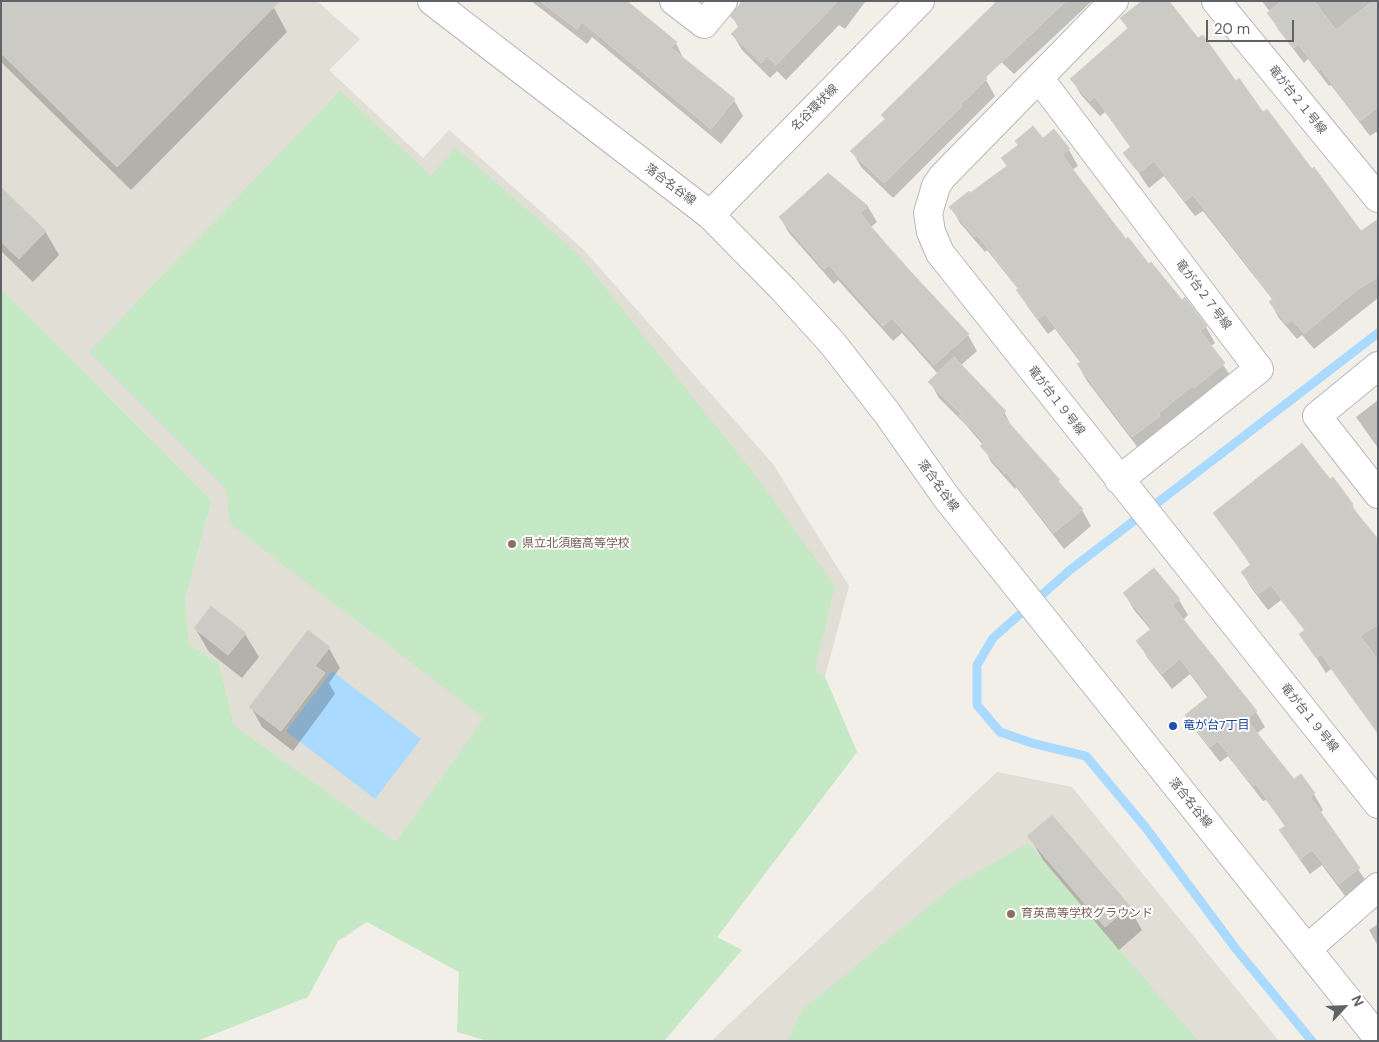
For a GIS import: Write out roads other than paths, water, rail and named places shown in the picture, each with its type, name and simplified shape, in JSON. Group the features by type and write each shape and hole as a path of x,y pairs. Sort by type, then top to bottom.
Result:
{"street":[{"name":"落合名谷線","path":"432,1 710,215 784,290 833,344 887,414 946,497 1378,1038"},
{"path":"674,1 704,24 723,1"},
{"name":"名谷環状線","path":"710,215 920,1"},
{"name":"竜が台１９号線","path":"1114,1 942,177 936,186 928,213 931,232 940,253 1378,804"},
{"name":"竜が台２１号線","path":"1216,1 1378,198"},
{"name":"竜が台２７号線","path":"1039,78 1260,369 1119,480"},
{"path":"1378,366 1317,416 1378,494"},
{"path":"1307,949 1378,887"}],"water":[{"path":"332,671 421,739 375,799 286,731"}],"waterway":[{"path":"1312,1041 1236,949 1146,828 1086,756 1032,743 1000,732 977,705 977,665 993,638 1070,570 1378,333"}],"place":[{"name":"県立北須磨高等学校","path":"512,544"},
{"name":"竜が台7丁目","path":"1173,726"},
{"name":"育英高等学校グラウンド","path":"1011,914"}]}
